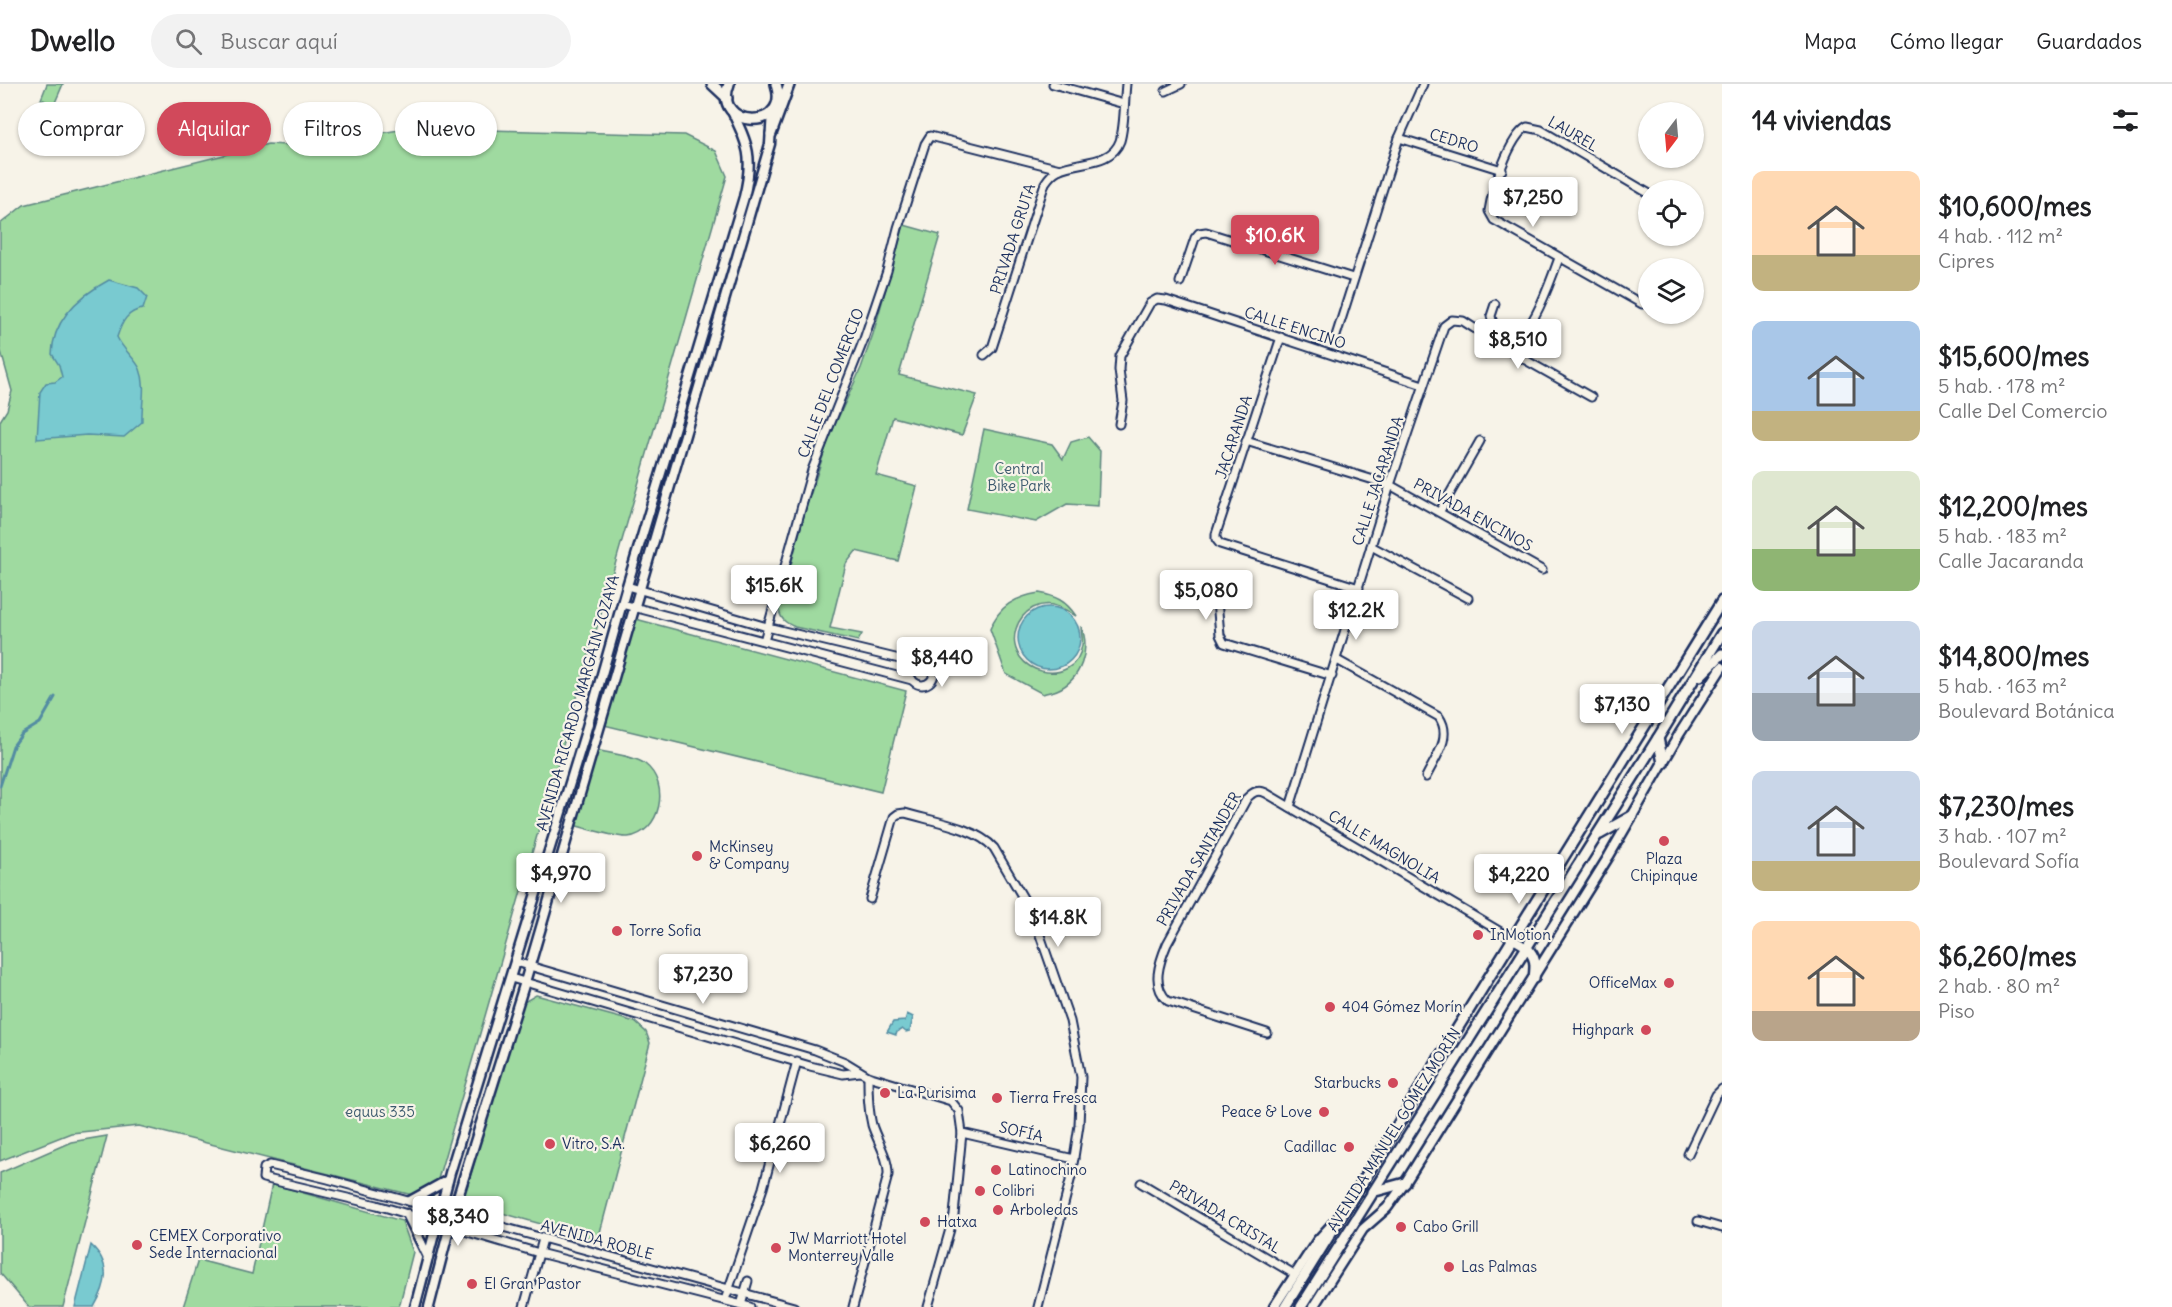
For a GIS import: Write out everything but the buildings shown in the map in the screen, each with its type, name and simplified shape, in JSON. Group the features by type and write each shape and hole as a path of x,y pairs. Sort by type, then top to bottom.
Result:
{"main road":[{"path":"712,84 727,98 731,109 746,120 765,117 772,111 777,100 790,85"},
{"path":"727,98 729,84"},
{"path":"776,84 777,100"},
{"path":"771,134 790,85"},
{"name":"AVENIDA MANUEL GÓMEZ MORÍN","path":"1285,1307 1722,601"},
{"name":"AVENIDA MANUEL GÓMEZ MORÍN","path":"1301,1307 1598,835 1722,633"},
{"path":"1695,677 1702,674 1722,654"},
{"path":"1658,738 1663,763"},
{"path":"1598,835 1632,816"},
{"path":"1526,947 1536,961 1534,978"},
{"path":"1372,1192 1405,1183"}],"street":[{"path":"1053,84 1124,104"},
{"path":"1060,169 1099,159 1111,154 1117,148 1121,139 1126,84"},
{"path":"1166,91 1181,84"},
{"path":"1335,339 1399,138 1423,84"},
{"name":"AVENIDA RICARDO MARGÁIN ZOZAYA","path":"415,1307 448,1180 585,734 748,180 750,153 731,109"},
{"name":"AVENIDA RICARDO MARGÁIN ZOZAYA","path":"429,1307 453,1213 525,982 771,134 772,111"},
{"name":"LAUREL","path":"1502,170 1516,136 1522,130 1531,127 1558,140 1638,187"},
{"name":"CALLE DEL COMERCIO","path":"764,641 816,457 864,339 887,271 898,228 930,136 1060,169"},
{"name":"CEDRO","path":"1399,138 1502,170"},
{"name":"PRIVADA GRUTA","path":"984,355 992,348 1045,183 1052,174 1060,169"},
{"path":"1502,170 1490,208 1490,215 1494,220 1638,302"},
{"path":"1180,282 1195,238 1199,233 1206,232 1353,278"},
{"path":"1494,304 1491,316 1493,324 1504,329 1526,328 1559,258"},
{"name":"CALLE ENCINO","path":"1119,424 1123,401 1119,369 1120,356 1144,312 1150,303 1157,299 1281,337 1423,385"},
{"name":"CALLE JACARANDA","path":"1290,807 1390,485 1444,326 1456,319 1591,398"},
{"name":"JACARANDA","path":"1281,337 1216,539 1220,543 1359,588"},
{"name":"PRIVADA ENCINOS","path":"1246,441 1390,485 1542,570"},
{"path":"1440,511 1480,441"},
{"path":"1371,546 1468,598"},
{"path":"622,604 912,680 915,683 924,685 932,681 934,676 929,664 923,662 916,663 767,627 627,586"},
{"path":"1216,589 1220,635 1224,643 1332,676"},
{"path":"1337,660 1439,717 1444,724 1446,737 1426,777"},
{"path":"912,680 910,671 916,663"},
{"name":"AVENIDA MANUEL GÓMEZ MORÍN","path":"1313,1307 1364,1228 1387,1208 1405,1183 1609,856 1722,667"},
{"name":"PRIVADA SANTANDER","path":"1267,1033 1168,1001 1160,991 1158,973 1167,944 1248,798 1254,792 1262,791 1290,807"},
{"name":"CALLE MAGNOLIA","path":"1290,807 1526,947"},
{"path":"870,899 891,824 894,817 904,813 978,834 994,848 1033,915 1070,1021 1081,1077 1080,1113 1074,1159 1038,1307"},
{"path":"516,962 815,1050 845,1062 868,1076 951,1101 959,1111 962,1133 954,1215 928,1307"},
{"path":"511,978 843,1074 861,1072"},
{"path":"725,1300 763,1188 797,1061"},
{"path":"853,1307 888,1175 888,1164 872,1122 868,1102 868,1076"},
{"path":"1688,1154 1716,1095 1722,1089"},
{"name":"SOFÍA","path":"962,1133 1074,1159"},
{"name":"AVENIDA ROBLE","path":"750,1307 539,1253 407,1214 264,1178 264,1168 270,1165 328,1179 794,1307"},
{"path":"326,1193 328,1179"},
{"path":"410,1201 448,1180"},
{"name":"PRIVADA CRISTAL","path":"1141,1183 1294,1274"},
{"name":"AVENIDA MANUEL GÓMEZ MORÍN","path":"1274,1307 1323,1233 1343,1213"},
{"path":"407,1214 428,1257"},
{"path":"1698,1221 1722,1228"},
{"path":"524,1307 543,1239"},
{"path":"741,1305 748,1281"}],"green space":[{"path":"47,84 63,84 55,102 41,99"},
{"name":"equus 335","path":"497,130 684,135 716,151 727,176 432,1200 139,1126 71,1133 0,1161 0,421 7,410 12,391 0,348 0,224 24,205 220,156 271,156 271,144 283,145 283,156 383,156 383,133 395,131 395,156 497,156"},
{"path":"904,225 940,235 899,375 977,395 962,435 893,417 876,475 917,486 898,561 856,551 846,564 830,628 862,634 858,641 795,627 784,621 779,610 806,508 829,438 861,368 873,334"},
{"name":"Central Bike Park","path":"984,429 1052,444 1063,459 1071,442 1088,437 1100,451 1098,506 1067,504 1036,522 967,509"},
{"path":"1039,593 1060,600 1076,616 1060,607 1050,605 1039,606 1027,612 1020,619 1016,629 1015,644 1020,657 1030,666 1042,671 1055,672 1067,668 1077,659 1082,645 1081,626 1085,644 1082,663 1072,679 1057,690 1043,694 1006,674 990,629 998,614 1009,604 1022,597"},
{"path":"632,618 906,691 881,792 604,725"},
{"path":"596,750 641,761 653,773 658,783 659,806 648,827 639,834 623,837 573,825"},
{"path":"536,995 635,1022 646,1032 650,1043 598,1240 463,1202 519,1005"},
{"path":"107,1136 63,1307 29,1307 0,1273 0,1173 71,1142"},
{"path":"272,1184 402,1221 413,1252 399,1307 183,1307 198,1260 252,1274"}],"water":[{"path":"109,280 138,288 147,297 143,309 133,312 126,318 117,337 140,369 143,389 142,422 124,437 87,435 37,439 40,392 46,383 55,382 62,377 59,365 52,354 57,330 63,319 79,301"},
{"path":"1049,607 1066,612 1071,616 1075,621 1080,638 1075,655 1071,660 1066,664 1049,669 1032,664 1027,660 1023,655 1018,638 1023,621 1027,616 1032,612"},
{"path":"907,1014 913,1017 910,1031 906,1032 902,1029 896,1035 887,1032 893,1022 905,1021"},
{"path":"91,1245 98,1252 105,1267 102,1291 94,1307 75,1307"}],"waterway":[{"path":"0,786 13,746 22,734 40,723 55,697"}],"place":[{"name":"Plaza Chipinque","path":"1664,841"},
{"name":"McKinsey & Company","path":"697,856"},
{"name":"Torre Sofia","path":"617,931"},
{"name":"InMotion","path":"1478,935"},
{"name":"OfficeMax","path":"1669,983"},
{"name":"404 Gómez Morín","path":"1330,1007"},
{"name":"Highpark","path":"1646,1030"},
{"name":"Starbucks","path":"1393,1083"},
{"name":"La Purisima","path":"885,1093"},
{"name":"Tierra Fresca","path":"997,1098"},
{"name":"Peace & Love","path":"1324,1112"},
{"name":"Vitro, S.A.","path":"550,1144"},
{"name":"Cadillac","path":"1349,1147"},
{"name":"Latinochino","path":"996,1170"},
{"name":"Colibri","path":"980,1191"},
{"name":"Arboledas","path":"998,1210"},
{"name":"Hatxa","path":"925,1222"},
{"name":"Cabo Grill","path":"1401,1227"},
{"name":"CEMEX Corporativo Sede Internacional","path":"137,1245"},
{"name":"JW Marriott Hotel Monterrey Valle","path":"776,1248"},
{"name":"Las Palmas","path":"1449,1267"},
{"name":"El Gran Pastor","path":"472,1284"}]}
